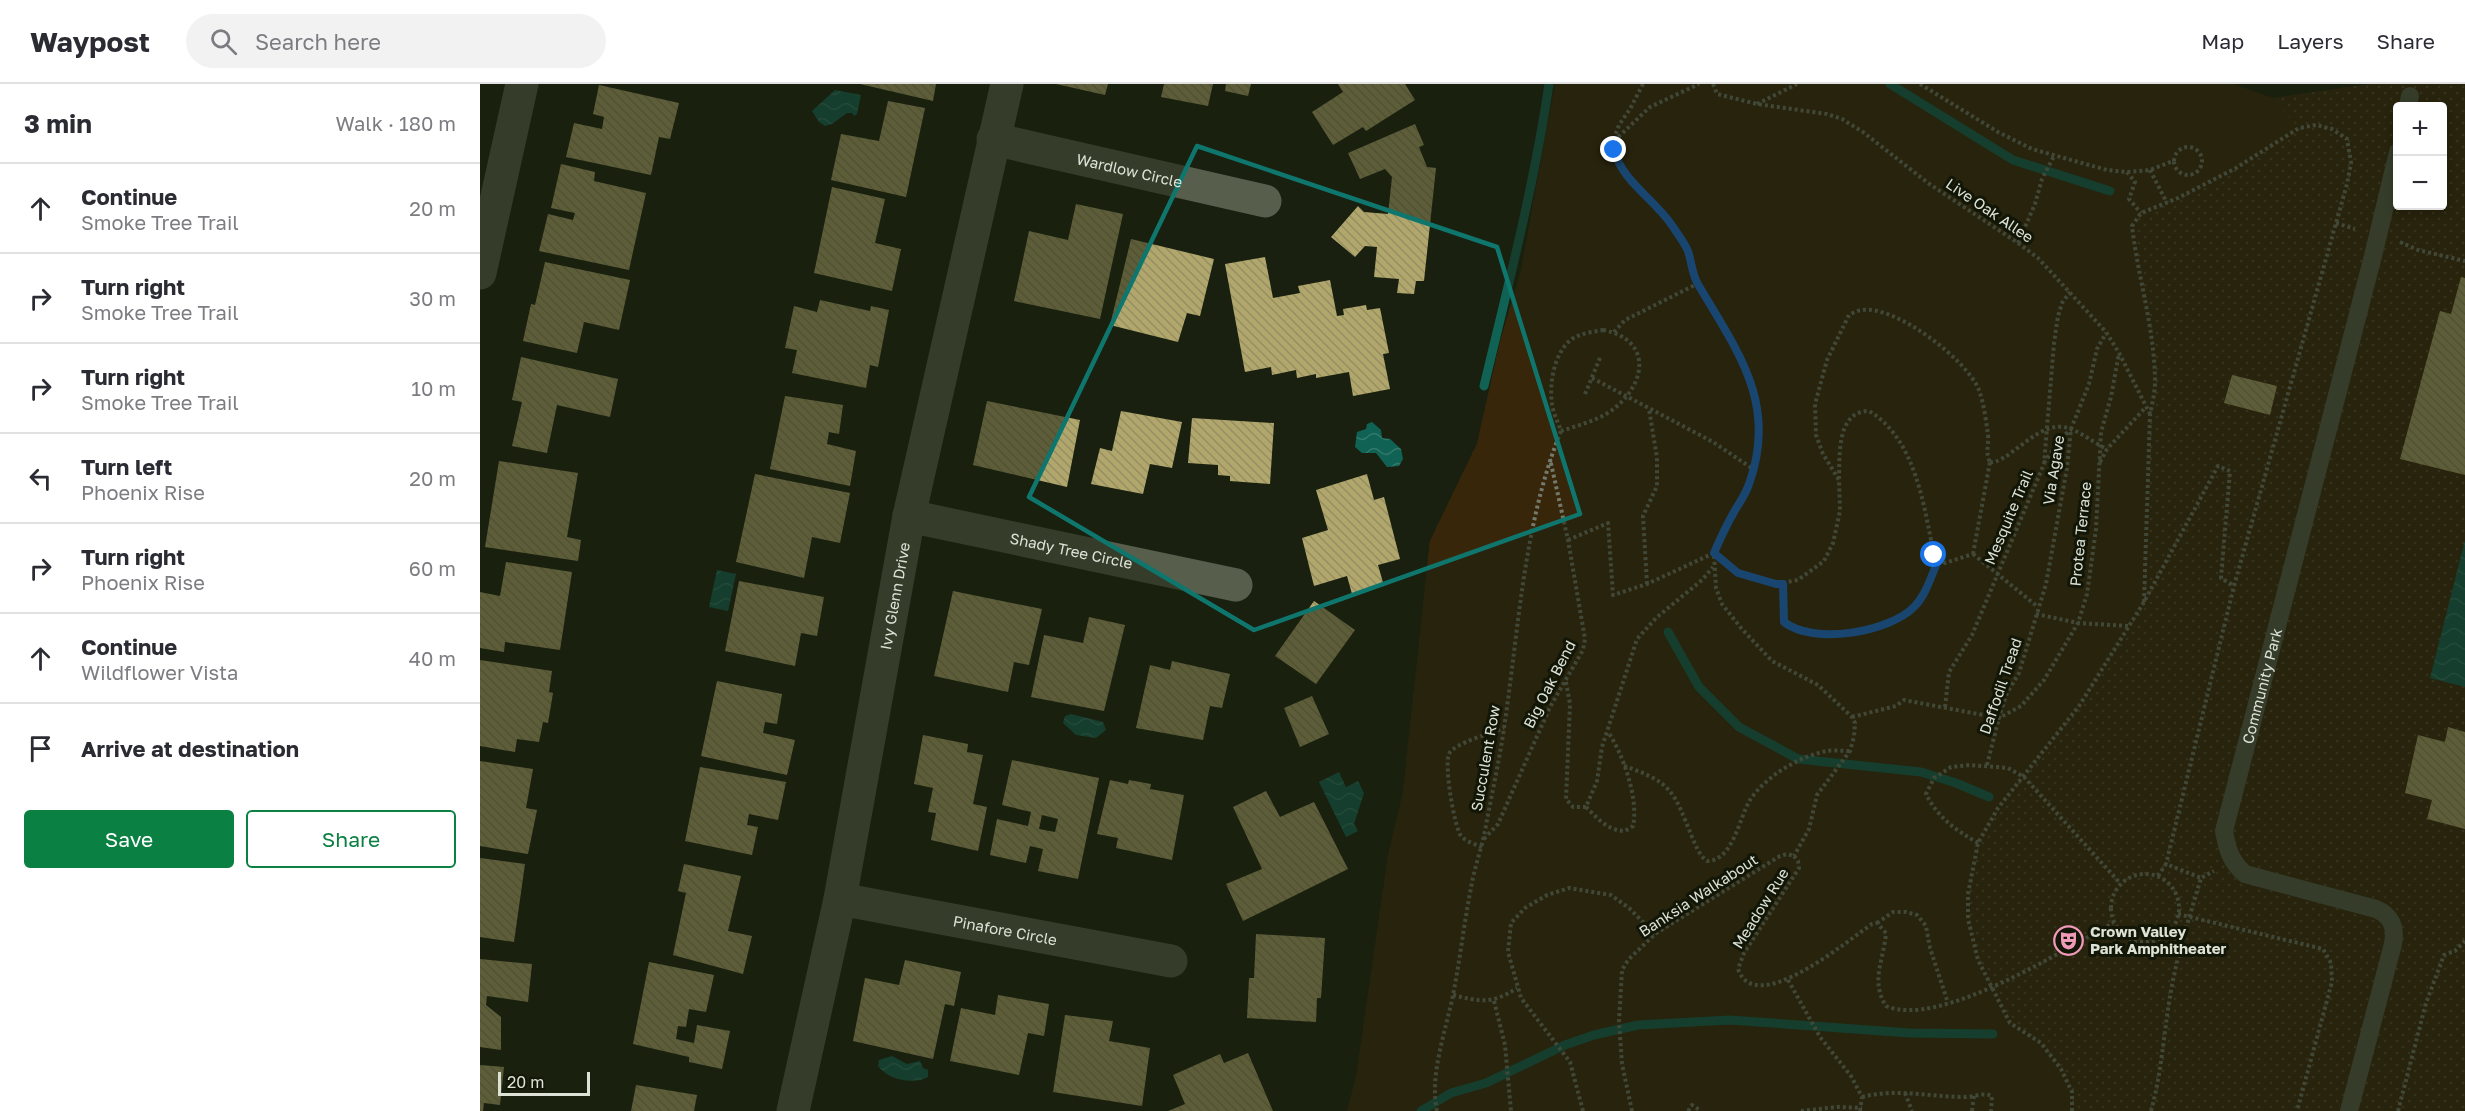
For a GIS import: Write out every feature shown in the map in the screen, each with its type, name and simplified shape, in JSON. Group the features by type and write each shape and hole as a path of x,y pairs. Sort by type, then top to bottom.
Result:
{"street":[{"path":"480,273 522,84"},
{"name":"Ivy Glenn Drive","path":"793,1111 840,899 909,516 1007,84"},
{"name":"Wardlow Circle","path":"993,139 1265,201"},
{"name":"Shady Tree Circle","path":"909,516 1236,585"},
{"name":"Pinafore Circle","path":"840,899 1171,961"}],"lane":[{"name":"Community Park","path":"2233,861 2227,849 2224,831 2373,256 2396,156"},
{"path":"2233,861 2245,874 2376,909 2385,913 2391,921 2395,932 2394,944 2349,1111"}],"path":[{"path":"1643,84 1630,109 1618,125 1614,141 1618,163 1623,172 1650,199 1683,242 1697,284 1735,347 1755,392 1760,417 1749,486 1714,553 1716,588 1722,604 1772,661 1818,685 1852,717 1855,723 1850,751 1817,795 1809,829 1794,856"},
{"path":"1614,141 1650,107 1699,84"},
{"name":"Live Oak Allee","path":"1713,84 1717,94 1757,104 1827,114 1842,119 1863,132 1928,183 2038,258 2106,332 2150,415"},
{"path":"1757,104 1797,84"},
{"path":"1920,84 1998,132 2032,149 2054,156 2107,170 2126,172 2150,170 2173,161 2180,148 2188,146 2200,153 2202,162 2199,171 2185,175 2176,170 2173,161"},
{"path":"2144,602 2150,415 2155,385 2154,358 2136,260 2133,226 2141,213 2167,203 2236,168 2299,128 2316,125 2332,129 2347,139 2351,163 2347,184 2234,586 2166,864 2158,876"},
{"path":"2018,243 2035,204 2042,179 2054,156"},
{"path":"2150,170 2167,203"},
{"path":"2126,172 2135,182 2129,199 2141,213"},
{"path":"1614,332 1624,320 1697,284"},
{"name":"Mesquite Trail","path":"1945,707 1949,672 1972,635 2043,464 2058,316 2062,303 2070,292"},
{"path":"1839,480 1823,454 1816,435 1815,404 1827,360 1850,315 1862,310 1874,310 1924,332 1964,367 1978,389 1988,437 1986,454 1990,462 1973,554"},
{"path":"1603,330 1614,332 1628,339 1637,350 1641,362 1638,374 1626,397 1615,408 1598,418 1561,431 1552,405 1552,385 1554,369 1563,349 1572,340 1587,333 1603,330"},
{"name":"Via Agave","path":"2036,614 2048,573 2072,429 2089,384 2097,349 2106,332"},
{"name":"Protea Terrace","path":"2000,718 2022,706 2044,680 2078,623 2087,594 2096,529 2099,446 2119,353"},
{"path":"1585,394 1600,358"},
{"path":"1592,378 1713,442 1753,469"},
{"path":"2099,465 2107,449 2146,408"},
{"path":"1647,584 1643,516 1657,486 1657,458 1649,409"},
{"path":"1714,553 1738,573 1776,584 1798,580 1824,561 1833,543 1840,511 1841,440 1845,426 1856,413 1869,411 1888,428 1905,453 1920,485 1934,555 1945,563 1973,554"},
{"path":"1990,462 2001,461 2032,436 2055,427 2072,429 2107,449"},
{"path":"2043,464 2063,436 2072,429"},
{"name":"Succulent Row","path":"1437,1111 1435,1089 1437,1070 1453,995 1471,885 1482,847 1504,728 1518,618 1532,537 1550,458 1561,431"},
{"name":"Big Oak Bend","path":"1483,840 1498,824 1550,707 1566,682 1585,639 1568,540 1550,458"},
{"path":"2072,1111 2072,1092 2061,1069 2041,1043 2010,1023 1978,960 1968,920 1968,894 1978,843 1998,808 2079,706 2144,602 2218,466 2230,471 2221,578 2234,586"},
{"path":"1568,540 1608,523 1613,595 1647,584 1714,553"},
{"path":"1973,554 2038,607"},
{"path":"1783,584 1784,622 1790,627 1804,633 1848,633 1894,621 1913,609 1924,597 1939,559"},
{"path":"1586,807 1597,781 1608,732 1637,639 1656,618 1702,580 1713,567"},
{"path":"2036,614 2078,623 2129,626"},
{"name":"Daffodil Tread","path":"1987,765 2007,693 2019,673 2036,614"},
{"path":"1566,682 1570,704 1566,799 1573,807 1586,807 1601,822 1614,830 1630,830 1636,814 1624,766 1616,743 1608,732"},
{"path":"1852,717 1896,706 1904,700 2000,718"},
{"path":"1482,847 1462,837 1456,826 1449,790 1449,757 1456,746 1504,728"},
{"path":"1624,766 1664,783 1681,809 1702,857 1707,861 1713,861 1720,857 1734,838 1750,800 1776,774 1819,753 1850,751"},
{"path":"1978,843 1952,827 1940,815 1926,794 1934,778 1943,770 1951,767 1987,765 2008,768 2024,777 2120,883"},
{"name":"Banksia Walkabout","path":"1632,1111 1618,1022 1622,970 1638,949 1655,934 1780,856 1794,856"},
{"name":"Meadow Rue","path":"1794,856 1799,868 1744,953 1738,969 1740,976 1756,986 1782,983 1872,924 1877,924 1893,912 1906,912 1917,915 1926,926 1930,948 1948,1003"},
{"path":"2151,1111 2163,1059 2173,981 2201,878 2233,861"},
{"path":"2166,864 2201,878"},
{"path":"2138,874 2158,876 2173,888 2180,906 2176,924 2162,939 2144,943 2125,938 2113,923 2110,909 2112,895 2120,883 2138,874"},
{"path":"1583,1111 1570,1062 1550,1034 1534,1017 1517,988 1508,952 1511,924 1525,908 1546,895 1569,888 1611,895 1629,908 1655,934"},
{"path":"2178,914 2323,949 2331,963 2332,982 2297,1111"},
{"path":"1877,924 1886,933 1878,972 1879,991 1886,1006 1897,1011 1948,1003 1991,987 2113,923"},
{"path":"2398,1111 2426,1003 2444,955 2455,951 2465,941"},
{"path":"1788,980 1820,1037 1851,1076 1862,1096 1861,1109 1837,1107 1801,1111"},
{"path":"1453,995 1473,1000 1494,1001 1517,988"},
{"path":"1494,1001 1505,1045 1511,1111"},
{"path":"1862,1096 1882,1091 1967,1097 1987,1094 1992,1096 1991,1111"},
{"path":"1905,1093 1912,1111"},
{"path":"1972,1111 1974,1095"},
{"path":"1688,1111 1692,1105 1701,1111"}],"highlighted area":[{"path":"1197,146 1497,247 1580,514 1254,630 1029,497"}],"shaded area":[{"path":"1555,84 2234,84 2272,98 2368,84 2465,84 2465,1111 1347,1111 1356,1077 1388,856 1403,792 1430,541 1477,444 1500,342 1521,270"},
{"path":"1555,84 2234,84 2272,98 2299,128 2236,168 2178,198 2141,213 2133,226 2152,343 2155,382 2150,415 2144,602 2079,706 1998,808 1978,843 1968,894 1968,919 1978,960 2010,1023 2041,1043 2061,1069 2072,1092 2072,1111 1347,1111 1356,1077 1388,856 1403,792 1430,541 1477,444 1500,342 1521,270"}],"water":[{"path":"835,90 861,95 857,114 854,116 852,113 847,113 832,124 825,126 819,122 812,111"},
{"path":"1372,422 1381,430 1382,438 1390,439 1401,449 1403,459 1399,466 1387,467 1376,453 1362,453 1355,447 1357,432 1366,429 1367,424"},
{"path":"2465,540 2465,687 2430,678"},
{"path":"717,570 736,574 728,611 709,607"},
{"path":"1071,714 1103,722 1106,730 1096,738 1076,735 1063,723 1065,716"},
{"path":"1339,772 1346,787 1358,781 1364,793 1354,824 1358,831 1346,837 1319,782"},
{"path":"892,1056 907,1064 920,1061 923,1068 928,1070 928,1077 908,1081 888,1075 878,1066 879,1060"}],"building":[{"path":"860,84 936,84 933,101"},
{"path":"1056,84 1108,84 1105,95"},
{"path":"1164,84 1213,84 1208,106 1161,97"},
{"path":"1226,84 1251,84 1248,96 1225,91"},
{"path":"1338,84 1405,84 1415,100 1366,131 1363,127 1333,145 1312,112 1343,92"},
{"path":"599,85 679,103 670,139 659,137 651,175 566,157 574,123 602,129 604,117 593,114"},
{"path":"888,101 925,108 906,197 831,180 841,134 879,141"},
{"path":"1415,124 1424,145 1419,147 1427,167 1436,168 1424,281 1416,281 1414,294 1397,293 1399,279 1374,277 1377,247 1365,246 1355,257 1331,237 1358,206 1364,212 1388,214 1392,177 1385,169 1360,179 1348,153"},
{"path":"561,164 595,172 594,181 646,193 629,270 539,251 548,214 573,220 575,213 551,208"},
{"path":"832,187 885,199 875,243 901,249 892,291 814,273"},
{"path":"1076,204 1123,214 1100,319 1014,301 1029,231 1068,240"},
{"path":"1131,239 1214,259 1200,316 1187,313 1178,342 1110,325"},
{"path":"1265,257 1273,298 1300,293 1298,286 1330,280 1337,316 1344,315 1343,309 1366,305 1367,310 1380,308 1389,353 1383,354 1390,389 1353,396 1349,372 1316,378 1316,374 1297,378 1296,370 1272,375 1271,367 1245,372 1225,264"},
{"path":"545,262 630,280 619,330 584,322 577,353 523,341 531,304 535,305"},
{"path":"2461,277 2465,278 2465,475 2400,459 2440,311 2451,314"},
{"path":"820,300 870,311 871,306 889,310 878,367 870,365 866,388 792,373 797,350 785,348 794,306 817,312"},
{"path":"521,357 618,379 610,417 557,405 547,453 512,446 522,402 512,400"},
{"path":"2232,375 2277,386 2270,415 2224,403"},
{"path":"785,396 843,405 839,434 829,432 827,444 856,451 850,486 770,469"},
{"path":"987,401 1080,420 1067,487 973,465"},
{"path":"1121,411 1182,422 1172,468 1150,464 1143,494 1091,484 1100,448 1112,451"},
{"path":"1192,418 1274,423 1270,484 1230,481 1230,476 1218,475 1218,465 1188,463"},
{"path":"499,461 578,473 567,537 581,540 578,561 485,547"},
{"path":"755,474 850,493 840,543 812,537 804,578 736,562"},
{"path":"1367,474 1374,500 1384,497 1400,559 1378,565 1384,586 1352,594 1347,576 1314,586 1302,538 1328,530 1316,490"},
{"path":"506,562 572,572 560,650 505,642 504,652 480,648 480,592 500,596"},
{"path":"739,581 824,597 817,636 801,633 795,666 725,651"},
{"path":"953,591 1042,609 1029,665 1014,662 1008,692 934,676"},
{"path":"1314,601 1355,630 1316,684 1275,656"},
{"path":"1089,617 1125,625 1104,711 1031,697 1044,635 1083,643"},
{"path":"480,660 552,671 549,692 553,693 548,723 543,722 539,742 517,739 515,752 480,746"},
{"path":"1172,661 1230,674 1222,708 1210,706 1203,740 1136,728 1150,665 1170,670"},
{"path":"717,681 782,694 777,724 765,722 763,733 795,740 787,775 701,756"},
{"path":"1312,696 1329,734 1300,747 1284,708"},
{"path":"2448,727 2465,732 2465,829 2427,819 2432,800 2405,793 2418,735 2445,742"},
{"path":"923,735 968,744 967,752 983,755 973,804 987,807 978,851 931,840 936,813 928,812 933,788 914,784"},
{"path":"1012,760 1099,778 1078,879 1038,871 1043,849 1030,846 1026,863 990,855 997,819 1028,826 1031,812 1002,805","holes":["1042,815 1058,819 1055,832 1039,829"]},
{"path":"480,761 533,769 526,808 537,810 528,854 480,846"},
{"path":"700,767 786,782 778,820 749,814 747,825 758,827 752,855 685,841"},
{"path":"1110,780 1128,784 1129,780 1151,784 1150,789 1184,795 1172,860 1116,848 1118,838 1097,834"},
{"path":"1266,791 1280,817 1314,802 1348,869 1243,921 1226,884 1262,869 1233,807"},
{"path":"480,858 525,864 514,942 480,937"},
{"path":"684,864 741,876 728,931 752,936 743,974 673,955 686,893 678,891"},
{"path":"1256,934 1325,938 1321,998 1317,998 1316,1022 1247,1018 1249,978 1254,978"},
{"path":"480,959 532,964 528,1002 487,996 486,1005 501,1017 501,1050 480,1047"},
{"path":"905,960 961,972 954,1006 945,1004 933,1059 853,1041 865,978 899,985"},
{"path":"649,962 714,975 706,1012 689,1009 686,1027 678,1026 676,1039 694,1043 697,1025 730,1031 722,1069 689,1062 689,1057 633,1044"},
{"path":"998,995 1049,1004 1044,1036 1028,1033 1019,1075 950,1061 961,1008 995,1015"},
{"path":"1065,1015 1113,1021 1109,1041 1150,1048 1142,1106 1053,1092"},
{"path":"1248,1053 1273,1111 1168,1111 1185,1104 1173,1075 1220,1054 1224,1063"},
{"path":"480,1065 504,1067 500,1105 484,1103 483,1111 480,1111"},
{"path":"636,1085 697,1095 694,1111 631,1111"}],"waterway":[{"path":"1484,386 1528,198 1549,84"},
{"path":"1890,84 2013,160 2110,191"},
{"path":"1668,632 1699,687 1739,727 1798,759 1921,772 1989,797"},
{"path":"1421,1111 1451,1093 1486,1083 1565,1045 1594,1035 1638,1025 1730,1020 1910,1033 1993,1034"}],"place":[{"name":"Crown Valley Park Amphitheater","path":"2069,940"}],"route":[{"path":"1614,150 1623,172 1671,223 1683,242 1697,284 1735,347 1755,392 1760,417 1756,459 1749,486 1714,553 1738,573 1783,584 1784,622 1790,627 1804,633 1831,634 1872,628 1894,621 1913,609 1924,597 1931,574 1939,559 1934,555"}]}
